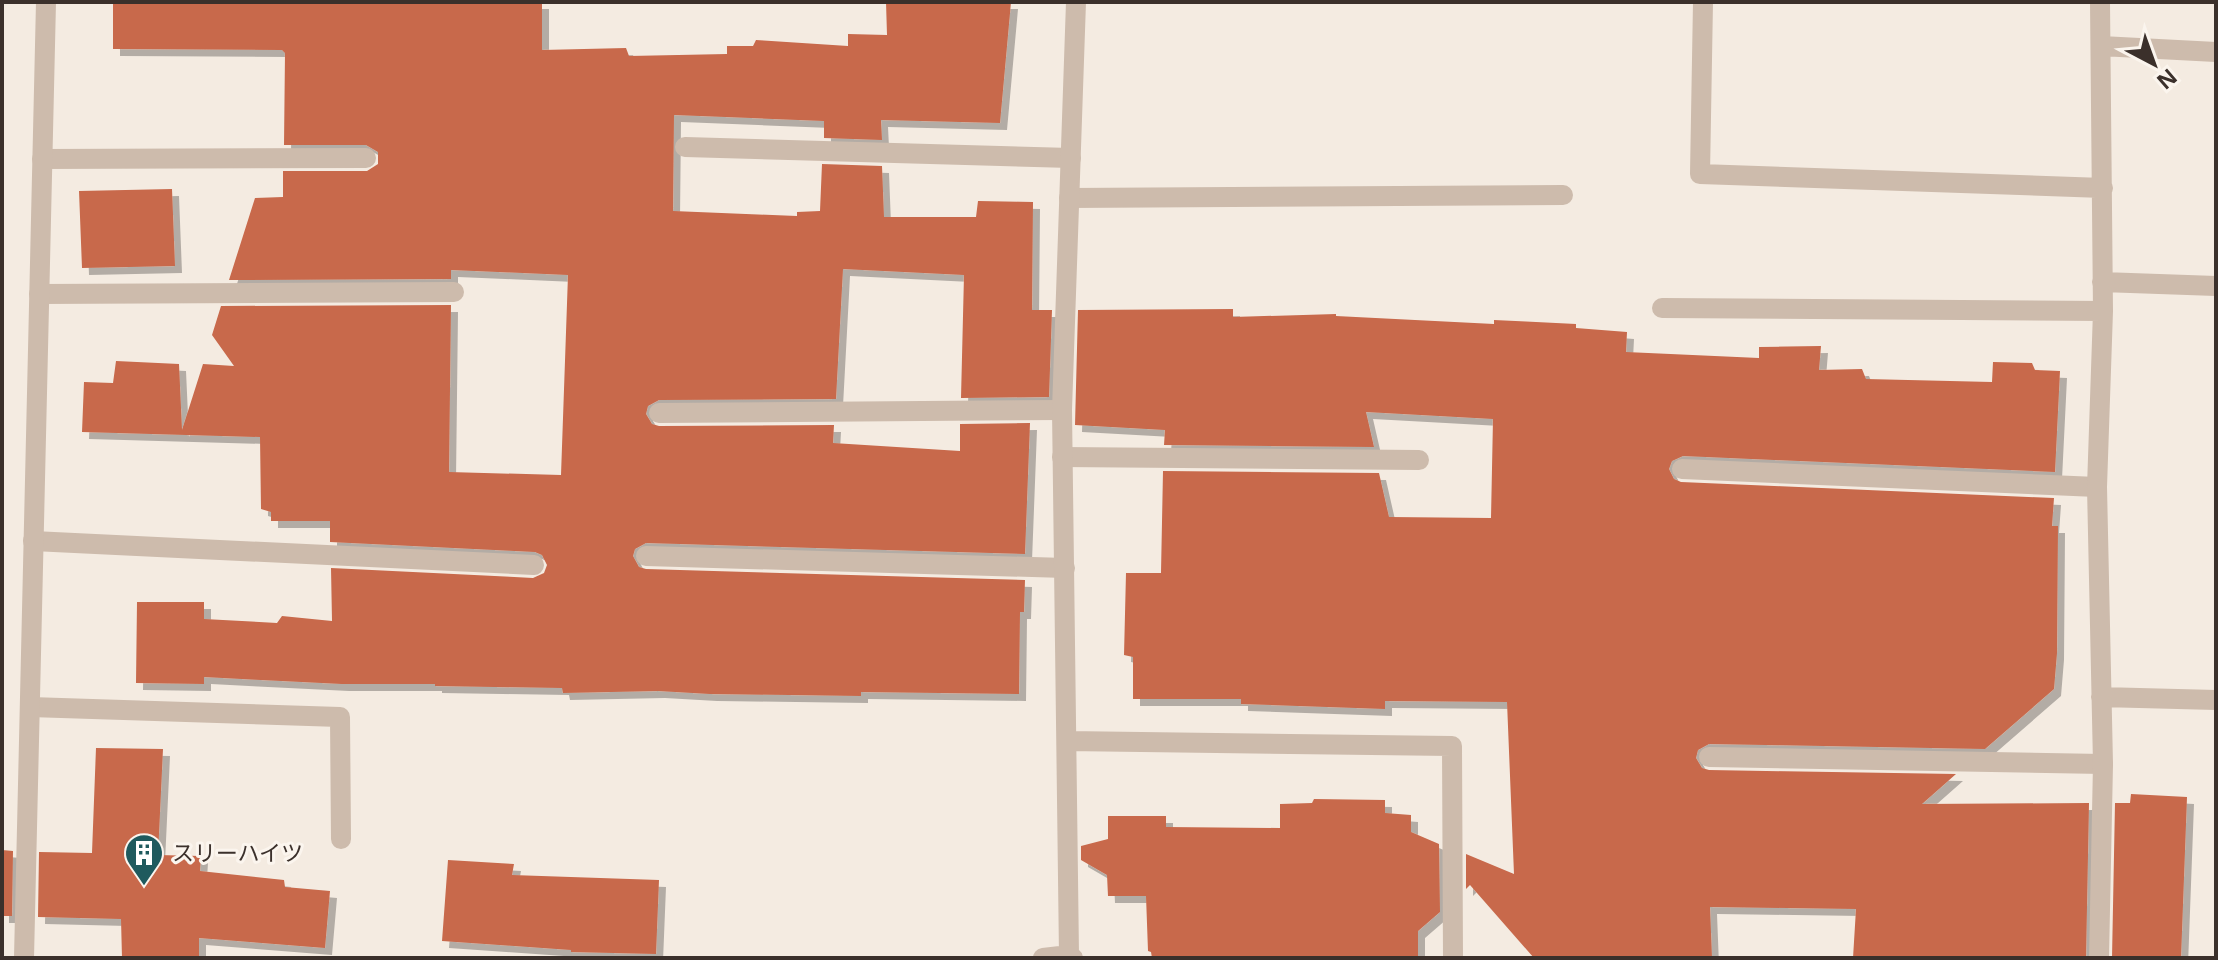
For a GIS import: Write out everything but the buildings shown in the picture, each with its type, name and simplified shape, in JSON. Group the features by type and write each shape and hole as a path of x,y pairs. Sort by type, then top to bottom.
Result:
{"street":[{"path":"24,958 46,2"},
{"path":"1043,958 1071,957 1062,410 1076,2"},
{"path":"1703,2 1700,174 2103,188"},
{"path":"2099,958 2103,764 2097,487 2103,311 2100,2"},
{"path":"2101,46 2216,52"},
{"path":"685,147 1071,158"},
{"path":"42,159 366,158"},
{"path":"1069,198 1563,195"},
{"path":"2102,282 2216,286"},
{"path":"39,294 454,292"},
{"path":"1662,308 2103,311"},
{"path":"659,413 1062,410"},
{"path":"1062,457 1419,460"},
{"path":"1682,469 2097,487"},
{"path":"33,541 534,565"},
{"path":"646,556 1065,568"},
{"path":"2101,697 2216,700"},
{"path":"30,707 340,717 341,839"},
{"path":"1067,741 1452,746 1453,958"},
{"path":"1709,757 2103,764"}],"place":[{"name":"スリーハイツ","path":"144,887"}]}
